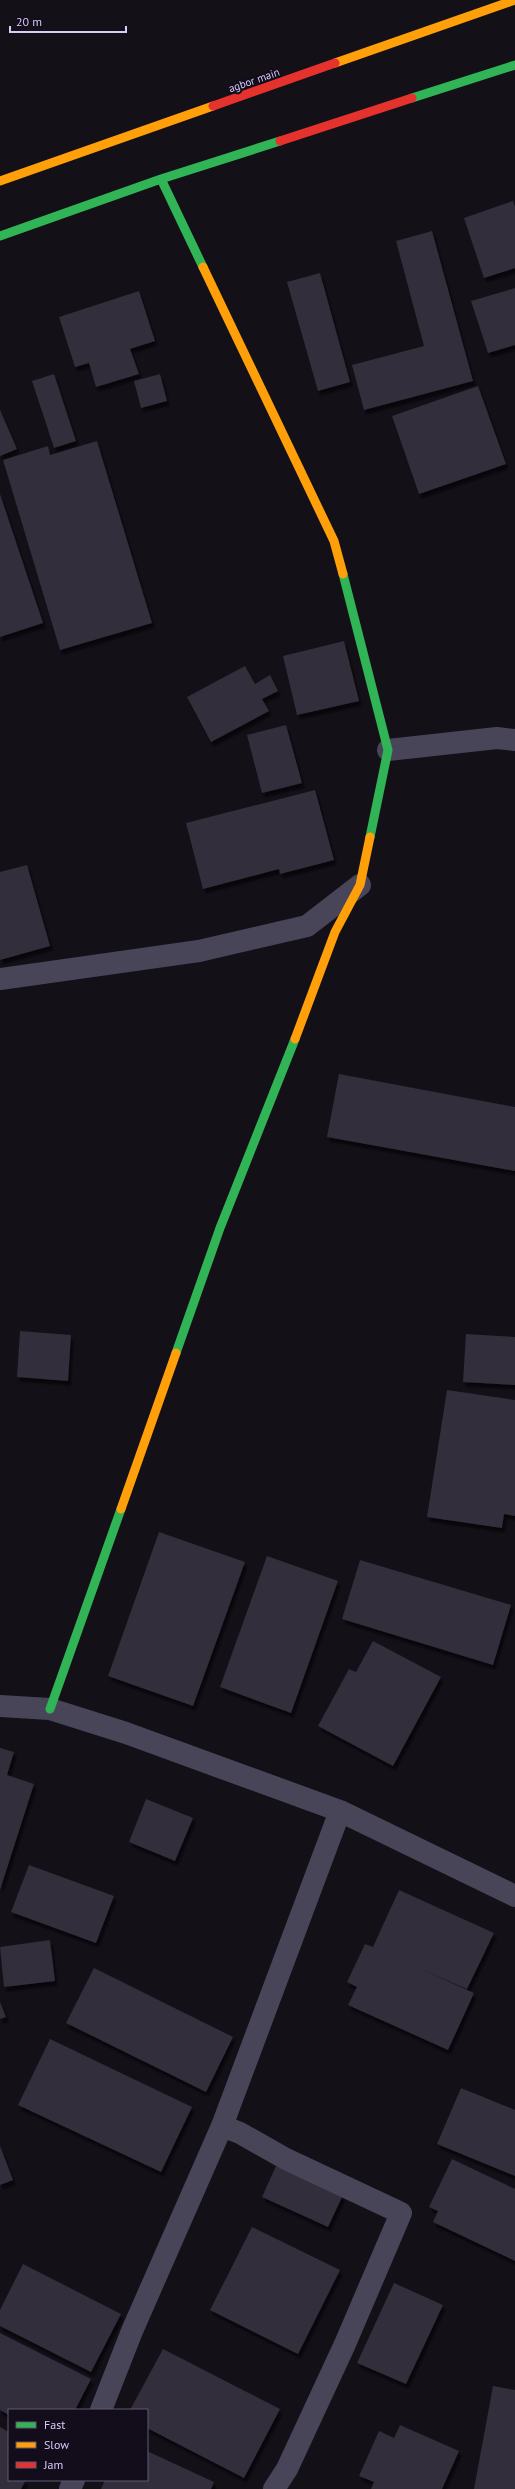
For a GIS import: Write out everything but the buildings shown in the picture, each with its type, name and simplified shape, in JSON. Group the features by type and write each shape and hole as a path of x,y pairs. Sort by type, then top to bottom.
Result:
{"street":[{"name":"agbor main","path":"0,181 515,0"},
{"path":"0,236 161,179 515,66"},
{"path":"50,1709 220,1228 297,1034 335,932 360,885 388,750 334,541 161,179"},
{"path":"388,750 497,738 515,740"},
{"path":"0,979 199,951 307,926 360,885"},
{"path":"0,1706 50,1709 126,1733 340,1811 515,1896"},
{"path":"101,2409 132,2331 222,2126 340,1811"},
{"path":"222,2126 240,2133 286,2159 402,2213 345,2344 287,2469 274,2489"}],"traffic: fast":[{"path":"412,98 515,65"},
{"path":"0,236 161,179 280,141"},
{"path":"161,179 203,267"},
{"path":"343,574 388,750 370,837"},
{"path":"176,1353 220,1228 295,1039"},
{"path":"50,1709 121,1509"}],"traffic: slow":[{"path":"335,63 515,0"},
{"path":"0,181 213,106"},
{"path":"203,267 334,541 343,574"},
{"path":"295,1039 335,932 360,885 370,837"},
{"path":"121,1509 176,1353"}],"traffic: jam":[{"path":"213,106 335,63"},
{"path":"280,141 412,98"}]}
